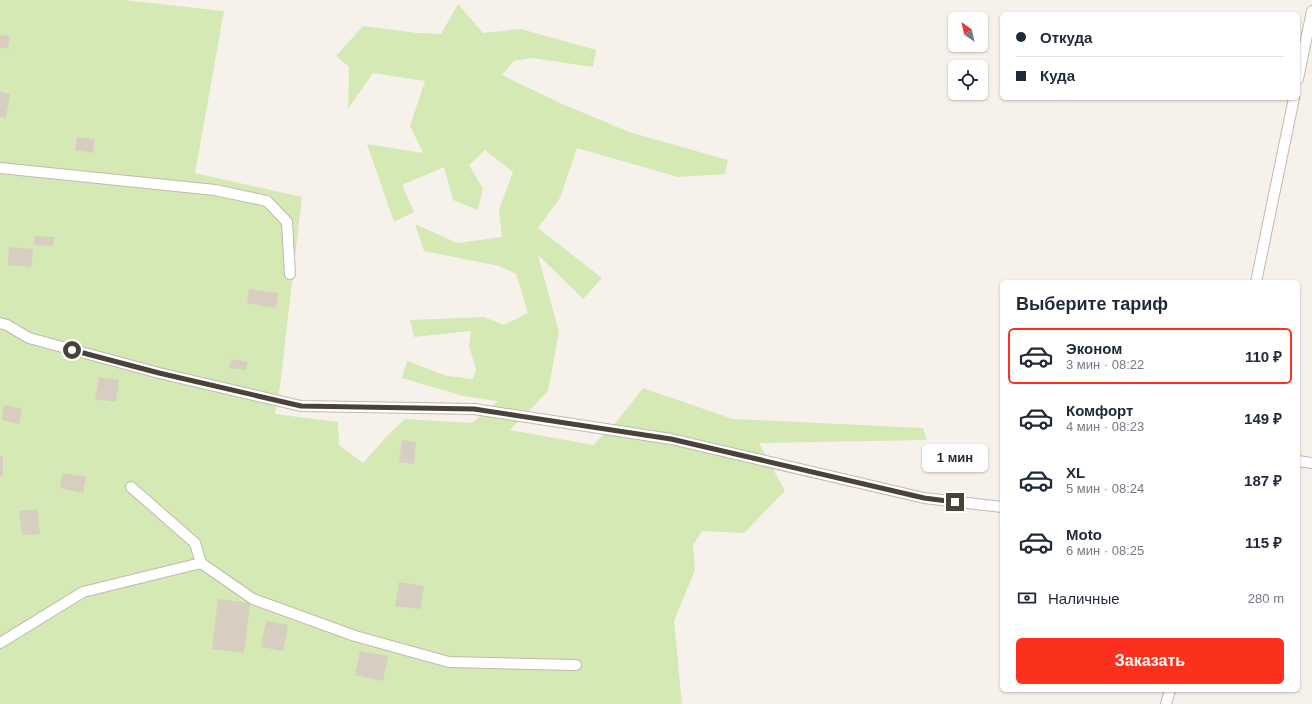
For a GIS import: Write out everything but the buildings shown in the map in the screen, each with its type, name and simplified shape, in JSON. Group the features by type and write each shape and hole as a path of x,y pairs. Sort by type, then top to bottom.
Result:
{"lane":[{"path":"1300,69 1312,11"},
{"path":"1256,280 1294,100"},
{"path":"0,168 214,190 267,201 287,222 290,274"},
{"path":"0,323 29,338 159,373 301,406 474,409 671,439 924,498 1000,507"},
{"path":"1300,461 1312,463"},
{"path":"132,487 195,543 201,563 253,599 355,636 449,662 576,665"},
{"path":"0,643 83,592 201,563"},
{"path":"1166,704 1169,692"}],"green space":[{"path":"0,0 124,0 224,11 195,173 302,197 280,386 275,414 338,422 339,445 363,463 386,437 405,419 472,423 498,401 463,396 402,378 407,361 447,376 473,379 476,369 469,346 471,331 414,337 410,320 484,317 504,325 528,313 516,274 499,266 424,251 415,224 457,243 502,237 499,210 513,172 485,150 469,165 483,189 478,210 453,200 444,167 402,185 414,212 394,222 367,144 423,153 410,126 425,81 373,73 348,109 349,67 336,56 363,26 417,33 441,34 458,4 483,33 521,29 596,50 593,67 532,58 514,61 502,75 560,103 629,132 728,160 725,174 678,177 577,148 560,198 538,228 602,278 583,299 538,255 559,332 548,391 510,430 593,445 618,420 643,388 733,419 923,428 927,440 759,443 785,491 744,533 702,531 693,545 695,570 674,621 682,704 0,704"}],"route":[{"path":"72,350 159,373 301,406 474,409 671,439 924,498 955,502"}]}
